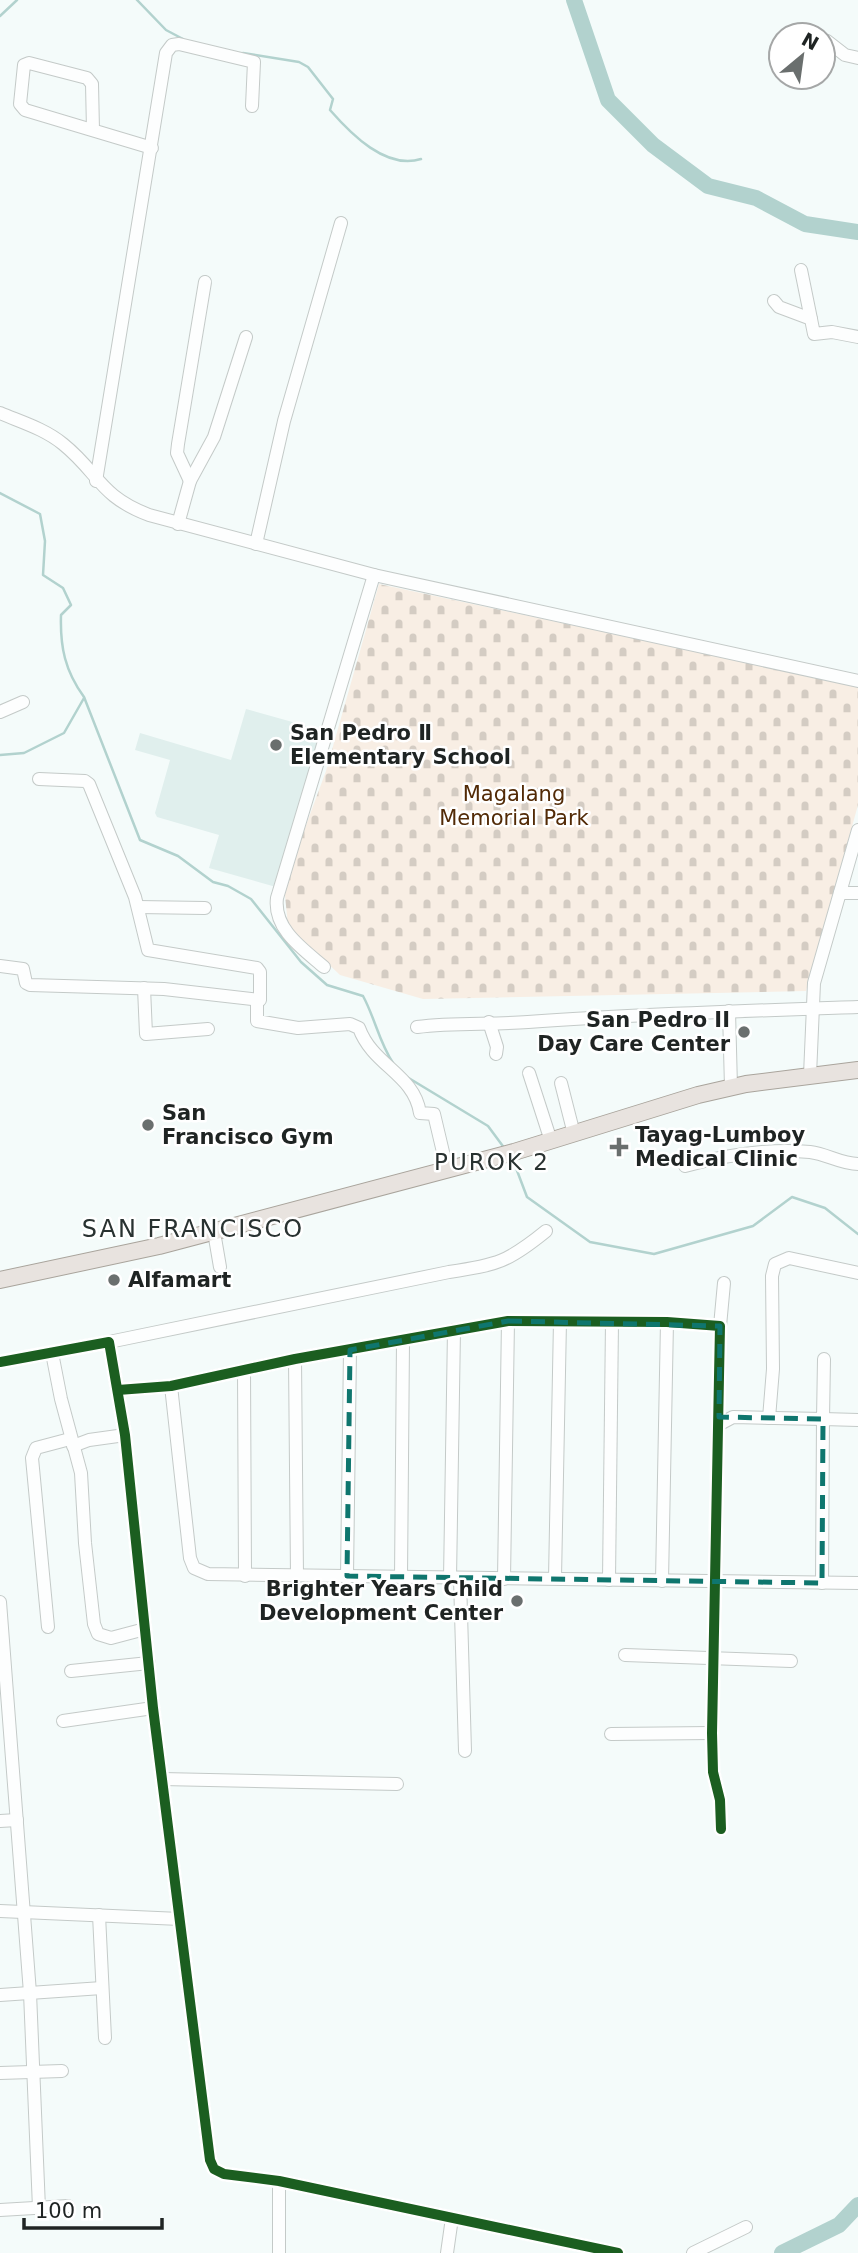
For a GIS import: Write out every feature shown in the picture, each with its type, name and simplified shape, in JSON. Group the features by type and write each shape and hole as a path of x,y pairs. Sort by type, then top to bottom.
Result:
{"main road":[{"path":"0,1280 214,1232 514,1152 731,1087 810,1074 858,1070"}],"street":[{"path":"96,481 166,52 172,45 179,44 254,62 252,106"},
{"path":"837,49 845,55 858,58"},
{"path":"93,130 92,84 88,78 29,63 24,65 20,104 22,108 93,130 152,148"},
{"path":"256,544 284,421 341,223"},
{"path":"802,270 814,334 832,332 858,337"},
{"path":"190,481 179,458 178,444 205,282"},
{"path":"774,301 779,307 811,319"},
{"path":"178,524 190,481 214,437 246,337"},
{"path":"0,413 63,444 96,481 124,505 178,524 374,575 858,681"},
{"path":"324,967 282,926 275,908 374,575"},
{"path":"0,712 23,702"},
{"path":"39,779 85,781 89,784 138,907 150,952 257,968 260,972 257,1021 286,1027 350,1024 359,1028 366,1047 416,1093 419,1113 434,1114 447,1169"},
{"path":"810,1074 810,1009 814,984 856,845 858,830"},
{"path":"840,893 858,893"},
{"path":"138,907 205,908"},
{"path":"0,966 23,969 28,984 144,988 257,1001"},
{"path":"144,988 146,1034 208,1029"},
{"path":"417,1027 456,1022 858,1007"},
{"path":"729,1011 731,1087"},
{"path":"489,1022 497,1047 496,1054"},
{"path":"528,1073 551,1141"},
{"path":"561,1083 574,1134"},
{"path":"685,1166 722,1156 781,1151 814,1152 858,1164"},
{"path":"0,1362 449,1272 492,1266 517,1254 546,1231"},
{"path":"214,1232 220,1266"},
{"path":"769,1418 773,1369 772,1276 775,1264 789,1258 858,1273"},
{"path":"721,1829 720,1800 713,1772 712,1733 720,1326 724,1283"},
{"path":"118,1390 171,1386 295,1359 508,1321 667,1322 720,1326"},
{"path":"504,1579 508,1321"},
{"path":"555,1578 560,1321"},
{"path":"609,1580 612,1322"},
{"path":"662,1581 667,1322"},
{"path":"454,1330 455,1579 465,1751"},
{"path":"401,1578 403,1341"},
{"path":"110,1342 125,1435 153,1708 210,2160 214,2169 224,2174 279,2181 618,2253"},
{"path":"347,1576 349,1350"},
{"path":"52,1353 81,1474 85,1544 98,1634 111,1638 145,1629"},
{"path":"295,1359 297,1576"},
{"path":"822,1583 824,1359"},
{"path":"244,1370 245,1576"},
{"path":"171,1386 190,1558 194,1568 208,1574 858,1583"},
{"path":"718,1425 733,1417 858,1420"},
{"path":"48,1627 32,1458 36,1448 125,1435"},
{"path":"0,1602 30,1993 39,2208"},
{"path":"625,1655 791,1661"},
{"path":"72,1671 149,1663"},
{"path":"63,1721 153,1708"},
{"path":"611,1734 712,1733"},
{"path":"162,1779 397,1784"},
{"path":"0,1821 17,1820"},
{"path":"0,1910 180,1919"},
{"path":"99,1915 105,2038"},
{"path":"0,1995 102,1988"},
{"path":"0,2073 62,2071"},
{"path":"279,2181 279,2253"},
{"path":"0,2210 68,2206"},
{"path":"447,2253 452,2218"},
{"path":"693,2253 747,2227"}],"highlighted area":[{"path":"508,1321 720,1326 719,1417 823,1419 822,1583 347,1576 350,1350"}],"shaded area":[{"path":"246,709 321,730 276,887 209,868 219,835 157,817 155,813 170,760 135,750 140,733 231,760"}],"green space":[{"name":"Magalang Memorial Park","path":"379,584 858,686 858,805 806,991 423,999 340,975 288,926 284,885 326,771"}],"waterway":[{"path":"0,16 17,0"},
{"path":"137,0 166,30 183,39"},
{"path":"574,0 608,100 653,145 708,186 756,198 805,224 858,232"},
{"path":"243,53 299,62 308,67 333,99 330,110 370,148 395,159 421,159"},
{"path":"0,493 40,514 45,541 43,575 63,588 71,605 61,615 61,638 65,658 72,678 84,697 140,840 178,856 213,882 228,886 251,899 301,962 327,985 363,996 393,1063"},
{"path":"0,755 24,753 64,733 84,698"},
{"path":"407,1077 488,1126 505,1149"},
{"path":"513,1160 527,1197 590,1242 654,1254 753,1226 792,1197 825,1208 858,1234"},
{"path":"782,2253 839,2225 858,2205"}],"cycle path":[{"path":"118,1390 171,1386 295,1359 508,1321 667,1322 720,1326 712,1733 713,1772 720,1800 721,1829"},
{"path":"0,1362 109,1342 125,1435 153,1708 210,2160 214,2169 224,2174 279,2181 618,2253"}],"place":[{"name":"San Pedro Ⅱ Elementary School","path":"276,745"},
{"name":"San Pedro II Day Care Center","path":"744,1032"},
{"name":"San Francisco Gym","path":"148,1125"},
{"name":"Tayag-Lumboy Medical Clinic","path":"619,1147"},
{"name":"Alfamart","path":"114,1280"},
{"name":"Brighter Years Child Development Center","path":"517,1601"}],"district":[{"name":"PUROK 2","path":"492,1162"},
{"name":"SAN FRANCISCO","path":"193,1229"}]}
